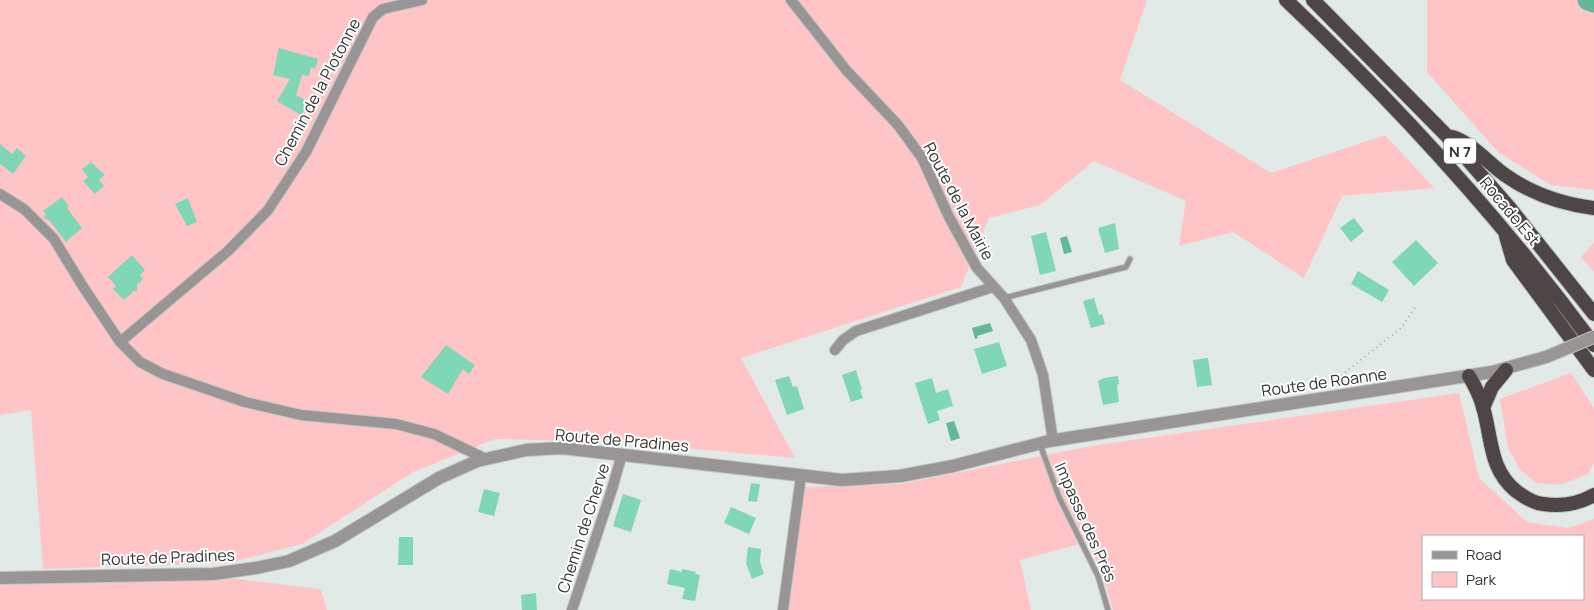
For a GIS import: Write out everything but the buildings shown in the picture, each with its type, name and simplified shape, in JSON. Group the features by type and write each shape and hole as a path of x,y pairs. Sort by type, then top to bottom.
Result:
{"highway":[{"name":"Rocade Est","path":"1286,0 1398,111 1504,230 1594,346"},
{"name":"Rocade Est","path":"1313,0 1446,135 1509,207 1594,314"},
{"path":"1446,135 1461,140 1505,175 1527,189 1550,199 1594,208"},
{"path":"1504,230 1513,260 1594,370"},
{"path":"1483,408 1492,386 1506,370"},
{"path":"1469,376 1483,408 1490,444 1499,472 1509,485 1536,503 1553,506 1569,505 1584,501 1594,495"}],"street":[{"name":"Chemin de la Plotonne","path":"120,342 228,251 268,210 306,152 373,17 383,8 422,0"},
{"name":"Route de la Mairie","path":"791,0 847,71 898,125 922,158 949,217 977,268 1004,298 1031,340 1043,375 1053,440"},
{"path":"0,194 24,209 54,239 120,342 140,362 163,374 245,402 301,416 396,424 434,434 486,459"},
{"path":"836,350 844,340 856,331 993,287"},
{"name":"Route de Roanne","path":"1053,440 1506,370 1546,357 1594,337"},
{"name":"Route de Pradines","path":"0,578 213,574 256,568 289,560 335,541 439,478 476,461 526,450 562,448 842,480 900,476 954,466 1053,440"},
{"name":"Chemin de Cherve","path":"572,610 622,454"},
{"path":"783,610 801,476"}],"lane":[{"path":"1004,298 1126,267 1130,259"},
{"name":"Impasse des Prés","path":"1040,444 1059,497 1098,576 1108,610"}],"path":[{"path":"1340,396 1338,378 1401,328 1416,306"}],"green space":[{"path":"0,0 1147,0 1120,80 1271,173 1385,135 1434,188 1342,196 1304,278 1233,232 1179,246 1186,201 1094,161 1040,205 989,218 961,287 741,358 795,458 618,442 495,439 413,472 302,544 229,563 43,569 31,410 0,415"},
{"path":"1427,0 1594,0 1594,190 1551,185 1499,153 1427,72"},
{"path":"1594,243 1594,272 1581,257"},
{"path":"1571,373 1594,408 1594,463 1588,474 1560,485 1537,483 1520,470 1508,448 1500,399"},
{"path":"1459,393 1479,478 1527,522 1568,528 1594,519 1594,610 1113,610 1102,573 1087,542 1020,560 1031,610 789,610 804,487 901,484 1091,446"},
{"path":"236,579 321,589 327,610 0,610 0,585"}],"shaded area":[{"path":"1067,236 1072,252 1064,254 1060,238"},
{"path":"990,323 993,331 977,336 978,338 975,339 972,328"},
{"path":"954,421 960,438 951,441 946,423"}],"waterway":[{"path":"1588,0 1594,2"}]}
